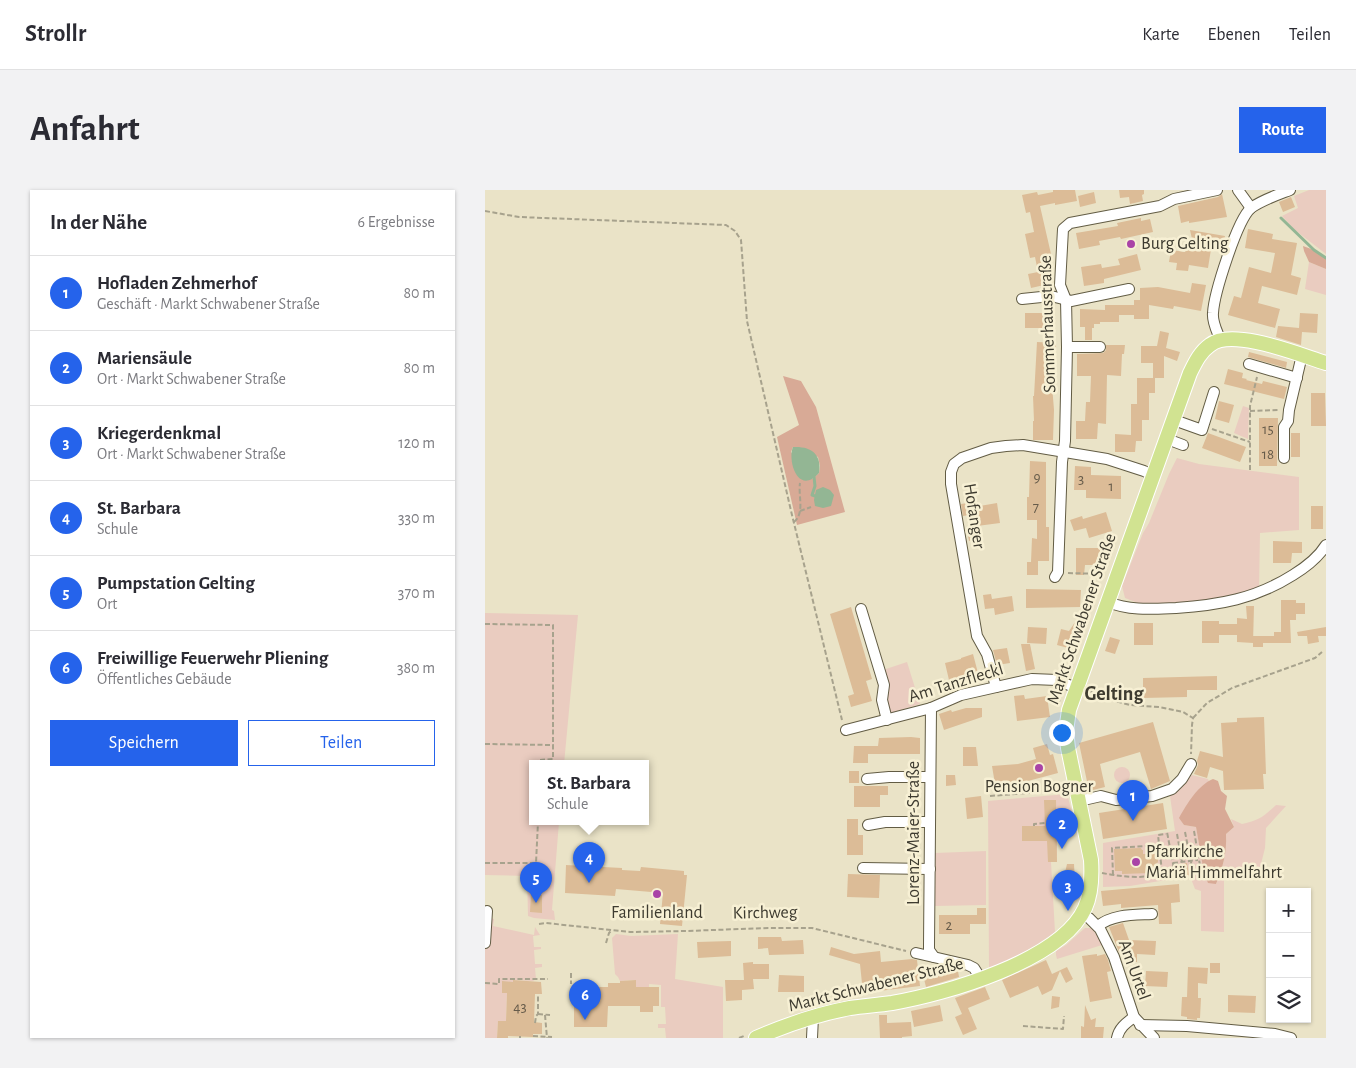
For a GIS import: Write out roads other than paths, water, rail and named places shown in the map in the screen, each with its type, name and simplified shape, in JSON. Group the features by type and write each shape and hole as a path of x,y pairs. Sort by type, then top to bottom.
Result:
{"main road":[{"path":"1220,339 1243,339 1326,363"},
{"name":"Markt Schwabener Straße","path":"751,1036 813,1017 851,1008 925,996 981,979 1045,950 1066,933 1082,915 1089,898 1092,874 1091,860 1066,731 1070,685 1108,602 1190,374 1198,358 1211,343 1220,339"}],"street":[{"name":"Sommerhausstraße","path":"1057,575 1064,452 1067,347 1066,300 1060,285 1063,229 1070,223 1159,206 1174,199 1217,190"},
{"path":"1238,190 1251,208"},
{"path":"1220,339 1212,315 1218,285 1239,226 1251,208 1290,190"},
{"path":"1022,299 1051,296 1071,301 1129,289"},
{"path":"1067,347 1100,347"},
{"path":"1284,458 1284,427 1288,421 1301,355"},
{"path":"1249,364 1297,378"},
{"path":"1174,420 1202,430 1214,392"},
{"path":"1167,439 1183,445"},
{"name":"Hofanger","path":"995,687 987,654 977,636 951,484 951,472 955,464 962,458 999,447 1023,445 1107,459 1154,476"},
{"path":"1108,602 1126,608 1154,609 1215,604 1253,595 1276,586 1309,565 1326,544"},
{"path":"861,609 884,685 882,700 887,720"},
{"name":"Am Tanzfleckl","path":"846,730 931,708 961,695 1032,679 1057,680 1070,685"},
{"name":"Lorenz-Maier-Straße","path":"931,708 929,950 934,957"},
{"path":"1079,801 1101,796 1116,800 1152,796 1172,789 1182,779 1191,764"},
{"path":"867,779 931,777"},
{"path":"868,825 885,822 930,822"},
{"path":"863,868 930,869"},
{"path":"485,943 487,911"},
{"path":"1098,926 1113,918 1152,914"},
{"name":"Am Urtel","path":"1082,915 1098,926 1106,938 1137,1021 1154,1038"},
{"path":"916,953 968,965 974,968 981,979"},
{"path":"812,1038 813,1017"},
{"path":"1117,1038 1118,1032 1124,1024 1137,1021 1275,1034 1291,1038"}],"waterway":[{"path":"1281,218 1314,250 1326,258"},
{"path":"814,477 815,486 812,495 815,496"}],"place":[{"name":"Burg Gelting","path":"1131,244"},
{"name":"Pension Bogner","path":"1039,768"},
{"name":"Hofladen Zehmerhof","path":"1133,821"},
{"name":"Mariensäule","path":"1062,849"},
{"name":"Pfarrkirche Mariä Himmelfahrt","path":"1136,862"},
{"name":"St. Barbara","path":"589,883"},
{"name":"Familienland","path":"657,894"},
{"name":"Pumpstation Gelting","path":"536,903"},
{"name":"Kriegerdenkmal","path":"1068,911"},
{"name":"Freiwillige Feuerwehr Pliening","path":"585,1020"}],"district":[{"name":"Gelting","path":"1114,694"}]}
